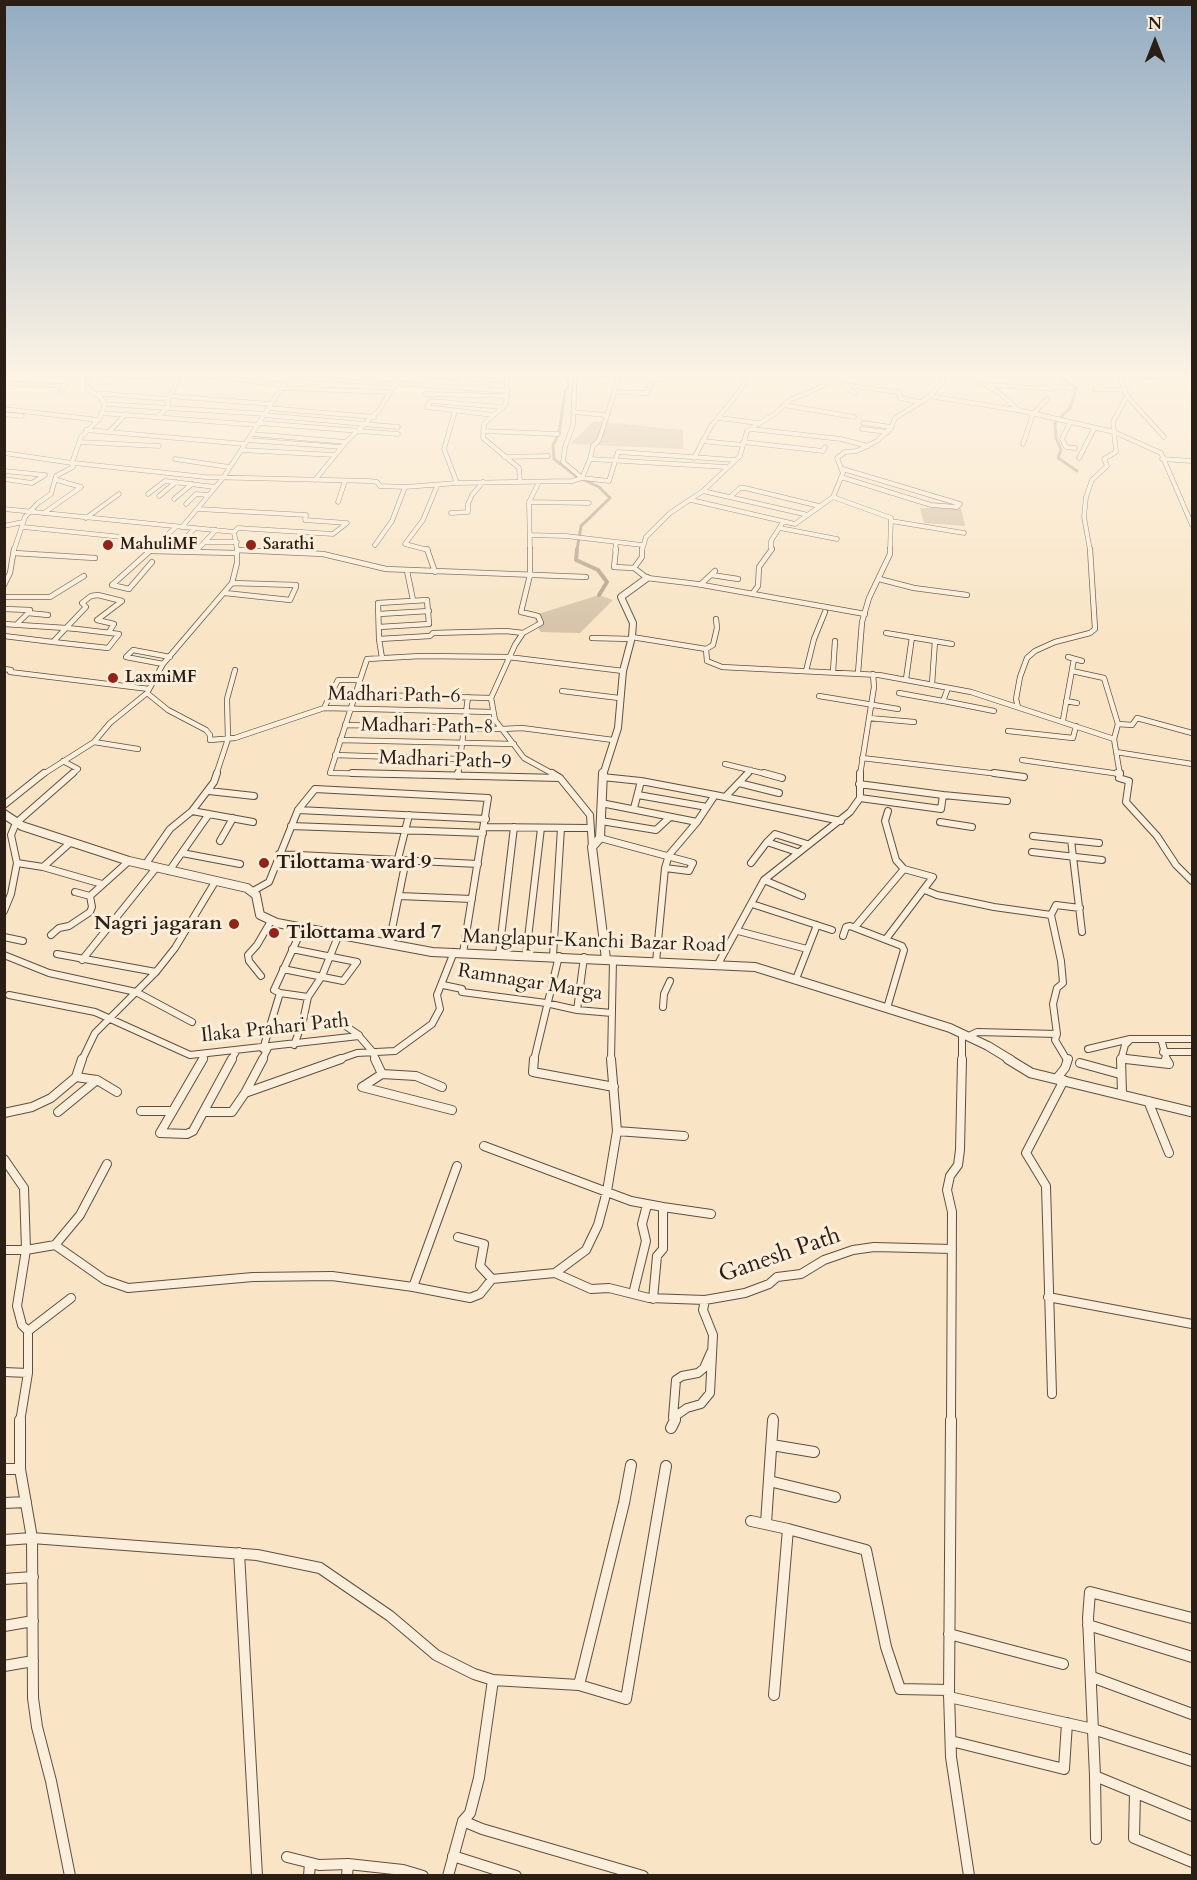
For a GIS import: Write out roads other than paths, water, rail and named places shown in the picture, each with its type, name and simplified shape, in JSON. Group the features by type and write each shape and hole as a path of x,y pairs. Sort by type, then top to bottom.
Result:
{"street":[{"path":"50,460 223,478 374,481 380,486 405,487 483,482 572,481 582,478 609,481 616,461"},
{"path":"5,583 23,525 30,512 51,494 57,475 72,469 74,460"},
{"path":"180,460 229,467"},
{"path":"182,527 223,478 234,460"},
{"path":"315,480 331,460"},
{"path":"448,460 456,483"},
{"path":"507,460 519,468 520,482"},
{"path":"563,460 563,462 582,478"},
{"path":"582,478 590,460"},
{"path":"600,460 726,467"},
{"path":"730,460 735,460"},
{"path":"634,568 642,557 642,545 646,537 670,513 703,491 735,460"},
{"path":"691,500 783,522 798,523 833,497 843,470 838,460"},
{"path":"1018,707 1016,699 1020,677 1028,658 1035,651 1055,642 1090,633 1095,628 1092,571 1084,517 1086,496 1092,480 1107,466 1104,460"},
{"path":"1162,460 1192,525"},
{"path":"1173,460 1191,461 1192,468"},
{"path":"841,477 931,505 957,507 960,504 879,478 843,470"},
{"path":"4,479 32,483 45,475 6,472"},
{"path":"43,514 81,488 57,480"},
{"path":"148,494 165,481 215,487"},
{"path":"338,501 345,481"},
{"path":"451,513 467,512 472,495 483,482"},
{"path":"55,1245 105,1280 128,1288 253,1277 332,1276 413,1287 470,1298 480,1294 492,1279 555,1274 586,1250 598,1225 617,1131 610,1047 615,988 592,847 590,815 560,778 525,758 501,729 493,712 491,698 508,657 523,633 541,623 538,616 521,612 530,575 529,502 539,482"},
{"path":"159,496 176,483"},
{"path":"174,499 192,484"},
{"path":"435,572 428,549 405,544 423,520 437,486"},
{"path":"375,545 392,521 405,487"},
{"path":"730,497 743,488 819,506"},
{"path":"703,491 808,515"},
{"path":"86,518 119,494"},
{"path":"186,504 196,494 208,495"},
{"path":"833,497 888,516 891,521 890,554 869,598 860,632 858,673"},
{"path":"529,502 589,503"},
{"path":"1185,508 1192,509"},
{"path":"4,509 234,532 238,528 333,534 347,523 305,520 306,515 198,509"},
{"path":"724,514 729,510"},
{"path":"891,521 964,533"},
{"path":"752,594 758,586 759,567 770,554 773,548 771,541 783,522"},
{"path":"4,526 23,525 122,537"},
{"path":"140,561 152,562 130,588 112,585 176,527"},
{"path":"173,551 195,528"},
{"path":"780,528 837,539"},
{"path":"195,552 216,530"},
{"path":"4,805 34,780 94,742 110,723 148,691 170,657 232,582 237,569 237,542 234,532"},
{"path":"530,535 566,536 616,544 642,545"},
{"path":"205,542 237,542"},
{"path":"616,544 614,567 634,568 647,578 865,614"},
{"path":"151,551 311,552 380,568 407,571 586,577"},
{"path":"14,553 95,558"},
{"path":"407,571 413,600"},
{"path":"700,585 714,573 738,579"},
{"path":"4,597 50,597 84,576"},
{"path":"592,847 600,838 602,777 621,712 619,698 633,623 622,595 647,578"},
{"path":"879,579 914,588 968,595"},
{"path":"225,593 290,600 296,585 232,582"},
{"path":"53,642 86,607 82,603 91,596 98,595 122,601 97,620 114,624 109,632"},
{"path":"379,627 429,624 426,600 378,603 379,639 382,658"},
{"path":"4,609 30,610 28,613"},
{"path":"379,614 429,611"},
{"path":"806,671 814,639 825,612"},
{"path":"28,613 48,615"},
{"path":"17,624 28,613"},
{"path":"592,638 631,638 706,649 713,645 717,629 716,619"},
{"path":"4,624 119,634 108,648 4,636"},
{"path":"379,639 431,636 433,633 495,631 523,633"},
{"path":"886,633 952,644"},
{"path":"906,679 912,637"},
{"path":"833,672 836,641"},
{"path":"932,684 935,641"},
{"path":"706,649 707,661 722,667 873,674 971,692 1063,720 1114,739"},
{"path":"165,664 126,657 133,650 170,657"},
{"path":"459,759 334,755 367,659 421,656 508,657 623,671"},
{"path":"1063,720 1072,671 1071,658 1083,661"},
{"path":"4,669 11,670 10,672 148,691 168,710 206,730 210,735 210,740 228,740"},
{"path":"145,865 170,829 192,811 209,791 228,740 227,699 235,670"},
{"path":"1072,671 1104,678 1118,724 1114,739 1119,778 1129,782 1125,802 1157,836 1176,865 1192,881"},
{"path":"718,963 738,931 764,880 807,844 841,820 860,798 859,783 871,706 873,674"},
{"path":"324,708 338,680 360,680"},
{"path":"945,701 948,688"},
{"path":"562,691 619,698"},
{"path":"898,693 994,711"},
{"path":"331,694 491,698"},
{"path":"819,696 898,709"},
{"path":"458,776 468,697"},
{"path":"1066,701 1077,703"},
{"name":"Madhari Path-6","path":"228,740 324,708 493,712"},
{"path":"869,718 914,722"},
{"path":"1118,724 1132,724 1137,718 1192,733"},
{"path":"345,725 522,728 613,740"},
{"path":"1008,731 1074,738 1076,726"},
{"name":"Madhari Path-8","path":"340,740 514,744"},
{"path":"94,742 138,749"},
{"path":"1116,752 1192,764"},
{"name":"Madhari Path-9","path":"334,755 330,773 560,778"},
{"path":"862,758 1024,777"},
{"path":"1023,760 1120,774"},
{"path":"4,911 11,894 17,863 11,835 16,824 78,769 63,761"},
{"path":"725,764 783,778"},
{"path":"602,777 641,781 725,798 751,770"},
{"path":"634,808 641,781"},
{"path":"739,783 779,793"},
{"path":"859,783 1007,801"},
{"path":"245,1093 357,1053 395,1051 427,1029 440,1009 437,995 459,953 472,899 488,798 315,789 298,810 269,882 253,891"},
{"path":"209,791 254,796"},
{"path":"638,795 707,807"},
{"path":"656,962 665,868 669,855 698,822 715,795"},
{"path":"727,795 841,820"},
{"path":"944,795 940,823 972,827"},
{"path":"860,798 941,809"},
{"path":"601,803 698,822"},
{"path":"298,810 486,819"},
{"path":"192,811 253,822"},
{"path":"886,939 933,877 904,869 896,860 885,821 888,812"},
{"path":"4,814 16,824 129,861 241,886 253,891 261,915 271,921 257,945 248,955 249,961 261,976"},
{"path":"169,871 209,814"},
{"path":"398,859 409,815"},
{"path":"601,820 656,830 670,817"},
{"path":"220,842 233,818"},
{"path":"291,826 406,830 484,830 514,827 590,828"},
{"path":"499,954 514,827"},
{"path":"526,955 541,828"},
{"path":"561,828 556,956 535,1051 534,1073 614,1087"},
{"path":"751,863 775,834 807,844"},
{"path":"1033,836 1099,843"},
{"path":"600,838 693,863 689,872 665,868"},
{"path":"1071,840 1082,932"},
{"path":"42,867 70,842"},
{"path":"767,842 797,852"},
{"path":"1032,852 1102,860"},
{"path":"182,853 240,864"},
{"path":"279,854 478,864"},
{"path":"389,944 406,860"},
{"path":"90,896 129,861"},
{"path":"17,863 42,867 102,884"},
{"path":"82,960 156,868"},
{"path":"855,927 904,869"},
{"path":"764,880 802,896"},
{"path":"4,1113 32,1107 51,1098 76,1077 83,1056 95,1033 156,972 174,948 215,882"},
{"path":"925,890 937,895 994,907 1051,915"},
{"path":"75,892 90,896"},
{"path":"51,935 59,928 69,926 90,912 92,907 90,896"},
{"path":"399,896 472,899"},
{"path":"752,904 832,930"},
{"path":"1052,1394 1046,1186 1026,1152 1061,1079 1068,1058 1057,1046 1055,1040 1057,1034 1053,1004 1057,988 1063,983 1061,961 1051,915 1056,905 1080,908"},
{"name":"Manglapur-Kanchi Bazar Road","path":"271,921 432,951 755,966 966,1035 1022,1068 1192,1112"},
{"path":"796,979 817,925"},
{"path":"303,927 274,990 308,997"},
{"path":"843,936 846,927 855,927 902,946 904,950 887,1008"},
{"path":"738,931 807,949"},
{"path":"294,1045 303,1021 308,997 322,976 339,934"},
{"path":"4,937 23,941"},
{"path":"283,969 343,981 357,962 292,949"},
{"path":"57,954 156,972"},
{"path":"4,955 49,973 136,992 192,1022"},
{"path":"577,1010 584,957"},
{"path":"663,1007 663,996 670,981"},
{"name":"Ramnagar Marga","path":"443,985 462,989 462,992 546,1003 577,1010 612,1013"},
{"path":"205,1112 232,1112 245,1093 265,1048 270,1020 280,993"},
{"name":"Ilaka Prahari Path","path":"9,995 95,1012 190,1055 359,1036 372,1051 382,1074"},
{"path":"344,1025 359,1036"},
{"path":"969,1875 951,1757 948,1634 952,1212 946,1190 950,1176 958,1165 960,1150 966,1035 977,1032 1057,1034"},
{"path":"1122,1093 1121,1058 1125,1045 1131,1039"},
{"path":"1121,1058 1169,1064 1163,1052 1161,1039"},
{"path":"1088,1049 1120,1040 1192,1039"},
{"path":"205,1055 161,1134 190,1133 205,1112 237,1050"},
{"path":"1163,1052 1192,1052"},
{"path":"1080,1063 1120,1074"},
{"path":"442,1088 416,1076 382,1074 362,1087 452,1110"},
{"path":"76,1077 97,1080 117,1092"},
{"path":"57,1112 97,1080"},
{"path":"1148,1100 1169,1152"},
{"path":"141,1111 172,1111"},
{"path":"617,1131 684,1136"},
{"path":"483,1146 648,1205 711,1214"},
{"path":"4,1159 24,1188 26,1250 17,1306 22,1325 28,1331 28,1373 20,1411 20,1469 32,1538 36,1720 70,1875"},
{"path":"4,1250 26,1250 55,1245 80,1215 107,1164"},
{"path":"413,1287 457,1166"},
{"path":"633,1294 646,1241 642,1224 644,1209 648,1205"},
{"path":"653,1299 657,1256 663,1249 663,1207"},
{"path":"458,1237 484,1244 480,1266 492,1279"},
{"name":"Ganesh Path","path":"555,1274 591,1289 609,1288 653,1299 705,1300 745,1293 769,1284 777,1277 801,1274 824,1260 853,1250 874,1247 952,1249"},
{"path":"28,1331 71,1298"},
{"path":"1048,1298 1192,1324"},
{"path":"705,1300 703,1310 713,1335 710,1393 701,1404 687,1408 677,1415 671,1425 676,1380 682,1376 698,1373 704,1368 712,1349"},
{"path":"4,1372 28,1373"},
{"path":"766,1523 774,1418"},
{"path":"771,1445 814,1452"},
{"path":"579,1685 624,1503 631,1465"},
{"path":"4,1540 32,1538 239,1553 320,1568 390,1617 436,1655 474,1674 493,1680 579,1685 626,1699 666,1466"},
{"path":"4,1469 20,1469"},
{"path":"769,1481 835,1497"},
{"path":"4,1503 26,1502"},
{"path":"751,1521 866,1550 886,1647 900,1689 949,1694 1093,1729 1192,1761"},
{"path":"774,1695 789,1529"},
{"path":"239,1553 257,1875"},
{"path":"4,1579 33,1577"},
{"path":"1095,1839 1090,1592 1192,1618"},
{"path":"4,1626 33,1621"},
{"path":"1089,1625 1192,1658"},
{"path":"948,1634 1063,1664"},
{"path":"4,1666 33,1661"},
{"path":"1092,1677 1192,1714"},
{"path":"448,1875 480,1778 493,1680"},
{"path":"951,1742 1064,1769 1067,1723"},
{"path":"1095,1776 1192,1816"},
{"path":"1135,1793 1134,1838 1192,1862"},
{"path":"464,1821 482,1829 643,1875"},
{"path":"453,1856 516,1875"},
{"path":"287,1857 310,1863 348,1864 423,1875"},
{"path":"309,1875 310,1863"},
{"path":"346,1875 348,1864"}],"waterway":[{"path":"555,460 576,476 599,487 610,498 581,526 577,550"},
{"path":"1061,460 1077,471"},
{"path":"577,549 576,560 598,570 607,582 599,595"}],"place":[{"name":"MahuliMF","path":"108,545"},
{"name":"Sarathi","path":"251,545"},
{"name":"LaxmiMF","path":"113,678"},
{"name":"Tilottama ward 9","path":"264,863"},
{"name":"Nagri jagaran","path":"234,924"},
{"name":"Tilottama ward 7","path":"274,933"}]}
